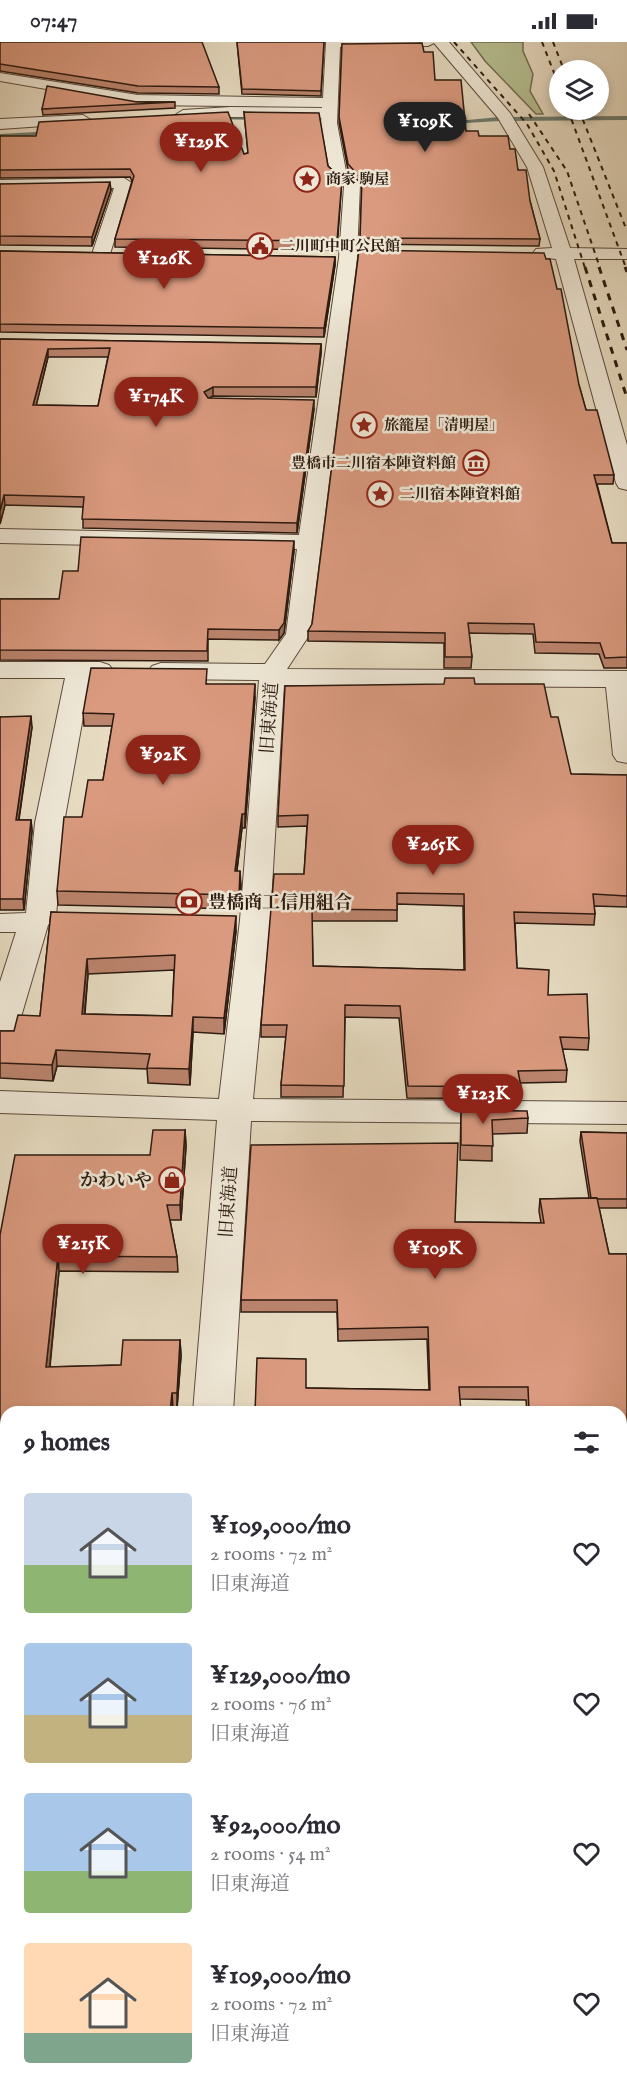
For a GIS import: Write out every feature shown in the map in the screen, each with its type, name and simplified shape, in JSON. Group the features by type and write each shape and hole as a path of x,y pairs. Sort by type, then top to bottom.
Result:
{"street":[{"path":"333,43 428,42"},
{"path":"441,42 507,119 535,167 563,254 627,483"},
{"name":"旧東海道","path":"213,1406 235,1110 243,920 272,675 298,634 311,542 322,403 323,345 348,255 352,185 338,172 329,114 333,43"},
{"path":"0,77 138,100 329,114"},
{"path":"160,116 231,112 329,114"},
{"path":"0,124 101,119"},
{"path":"0,185 124,183 101,254"},
{"path":"527,253 627,254"},
{"path":"79,254 124,254"},
{"path":"0,536 311,542"},
{"path":"0,670 623,679 627,755"},
{"path":"0,1034 46,918 42,886 56,790 80,670"},
{"path":"0,923 46,918"},
{"path":"0,1102 235,1110 627,1113"}],"green space":[{"path":"471,42 523,42 523,51 533,74 530,91 543,114 536,114 485,61"}],"building":[{"path":"0,42 202,42 219,87 138,86 0,64"},
{"path":"237,42 324,42 321,91 242,89"},
{"path":"422,43 424,52 433,52 435,80 461,80 466,131 478,131 479,136 508,136 510,149 515,149 518,170 526,170 530,201 540,239 360,238 362,179 348,164 339,117 342,44"},
{"path":"47,86 137,102 175,102 42,109"},
{"path":"228,112 244,154 248,153 244,112 319,113 328,166 342,179 337,241 115,239 134,176 130,169 0,170 0,136 36,136 39,122"},
{"path":"110,182 92,237 0,236 0,184"},
{"path":"359,250 544,253 546,259 550,259 557,289 561,289 586,410 597,410 614,475 594,475 612,543 627,543 627,657 605,658 600,643 536,642 534,624 468,623 472,657 445,657 445,633 308,631 312,624"},
{"path":"0,251 335,257 324,328 0,324"},
{"path":"0,339 321,344 316,387 213,387 204,392 208,398 314,400 297,523 82,519 84,497 4,495 0,511","holes":["110,348 98,406 33,405 48,349"]},
{"path":"81,537 294,541 284,623 279,630 208,629 207,651 0,650 0,599 59,599 63,571 78,571"},
{"path":"91,668 207,669 206,684 255,684 245,814 242,814 235,871 240,871 239,895 57,891 64,817 82,817 88,780 103,780 114,714 83,713"},
{"path":"445,678 474,678 475,684 544,684 551,717 558,717 571,774 627,775 627,896 593,894 595,914 514,912 517,968 549,970 548,995 587,994 589,1038 560,1037 567,1070 518,1071 521,1087 408,1086 400,1006 345,1005 344,1086 281,1085 287,1025 261,1025 274,874 304,874 308,815 278,816 285,686 444,684","holes":["397,893 464,894 465,970 313,966 312,909 397,910"]},
{"path":"31,716 16,820 31,820 23,899 0,899 0,717"},
{"path":"51,912 236,916 224,1018 193,1017 189,1069 147,1068 150,1054 56,1050 52,1065 0,1063 0,1031 14,1031 18,1015 40,1016","holes":["175,955 172,1016 82,1014 87,959"]},
{"path":"461,1110 527,1111 528,1118 492,1120 493,1146 461,1145"},
{"path":"153,1130 185,1130 180,1205 167,1205 177,1257 58,1256 46,1367 121,1365 123,1340 180,1340 177,1393 172,1393 171,1406 0,1406 0,1235 15,1155 150,1155"},
{"path":"581,1132 627,1133 627,1199 591,1198"},
{"path":"458,1143 455,1222 544,1223 540,1199 597,1198 609,1254 627,1254 627,1406 529,1406 528,1387 459,1387 461,1406 255,1406 257,1358 306,1359 306,1388 430,1390 428,1327 338,1329 337,1300 241,1300 251,1145"}],"waterway":[{"path":"216,118 259,118"},
{"path":"450,122 499,119 627,118"},
{"path":"0,136 53,132"}],"railway":[{"path":"454,42 527,124 554,171 585,268"},
{"path":"542,42 549,60"},
{"path":"553,42 560,60"},
{"path":"529,114 567,171 600,268"},
{"path":"572,120 626,268"},
{"path":"583,120 627,231"},
{"path":"585,267 627,398"},
{"path":"599,267 627,350"},
{"path":"625,267 627,272"}],"place":[{"name":"商家 駒屋","path":"307,179"},
{"name":"二川町中町公民館","path":"260,246"},
{"name":"旅籠屋「清明屋」","path":"364,425"},
{"name":"豊橋市二川宿本陣資料館","path":"476,463"},
{"name":"二川宿本陣資料館","path":"380,494"},
{"name":"豊橋商工信用組合","path":"189,902"},
{"name":"かわいや","path":"172,1180"}]}
